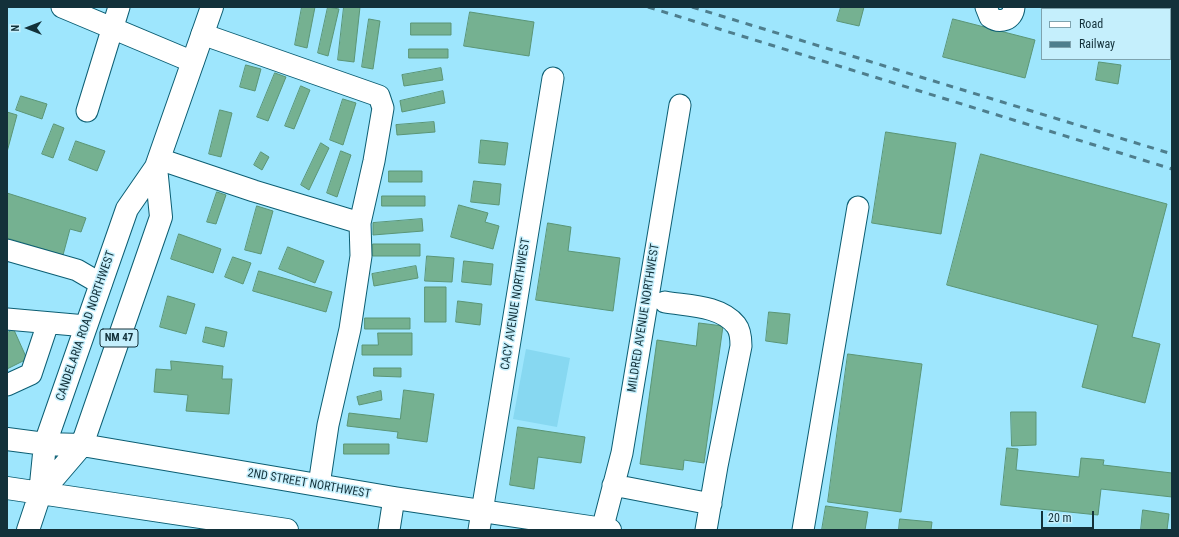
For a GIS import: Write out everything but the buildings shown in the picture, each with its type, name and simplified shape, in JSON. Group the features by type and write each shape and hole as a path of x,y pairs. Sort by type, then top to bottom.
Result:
{"main road":[{"name":"CANDELARIA ROAD NORTHWEST","path":"28,530 40,494 45,444 127,209 157,163 212,7"},
{"name":"CANDELARIA ROAD NORTHWEST","path":"40,494 82,446 161,218 157,163"},
{"name":"2ND STREET NORTHWEST","path":"7,439 45,444 82,446 394,498 481,520 605,530"},
{"path":"7,488 287,530"}],"street":[{"path":"62,7 193,62"},
{"path":"87,111 119,7"},
{"path":"986,7 990,17 999,21 1008,19 1012,15 1014,7"},
{"path":"202,34 379,96 383,108 374,161 360,223 361,256 352,315 328,424 319,486"},
{"name":"CACY AVENUE NORTHWEST","path":"481,520 553,78"},
{"name":"MILDRED AVENUE NORTHWEST","path":"605,530 613,485 622,453 680,105"},
{"path":"157,163 360,223"},
{"path":"803,530 858,207"},
{"path":"7,250 77,270 101,284"},
{"path":"665,302 713,310 730,319 737,326 740,335 741,346 706,530"},
{"path":"7,319 86,326"},
{"path":"7,385 32,374 48,323"},
{"path":"613,485 711,504"},
{"path":"389,530 394,498"}],"shaded area":[{"path":"526,349 570,358 557,427 513,419"}],"railway":[{"path":"648,7 1172,169"},
{"path":"692,7 1172,154"}]}
